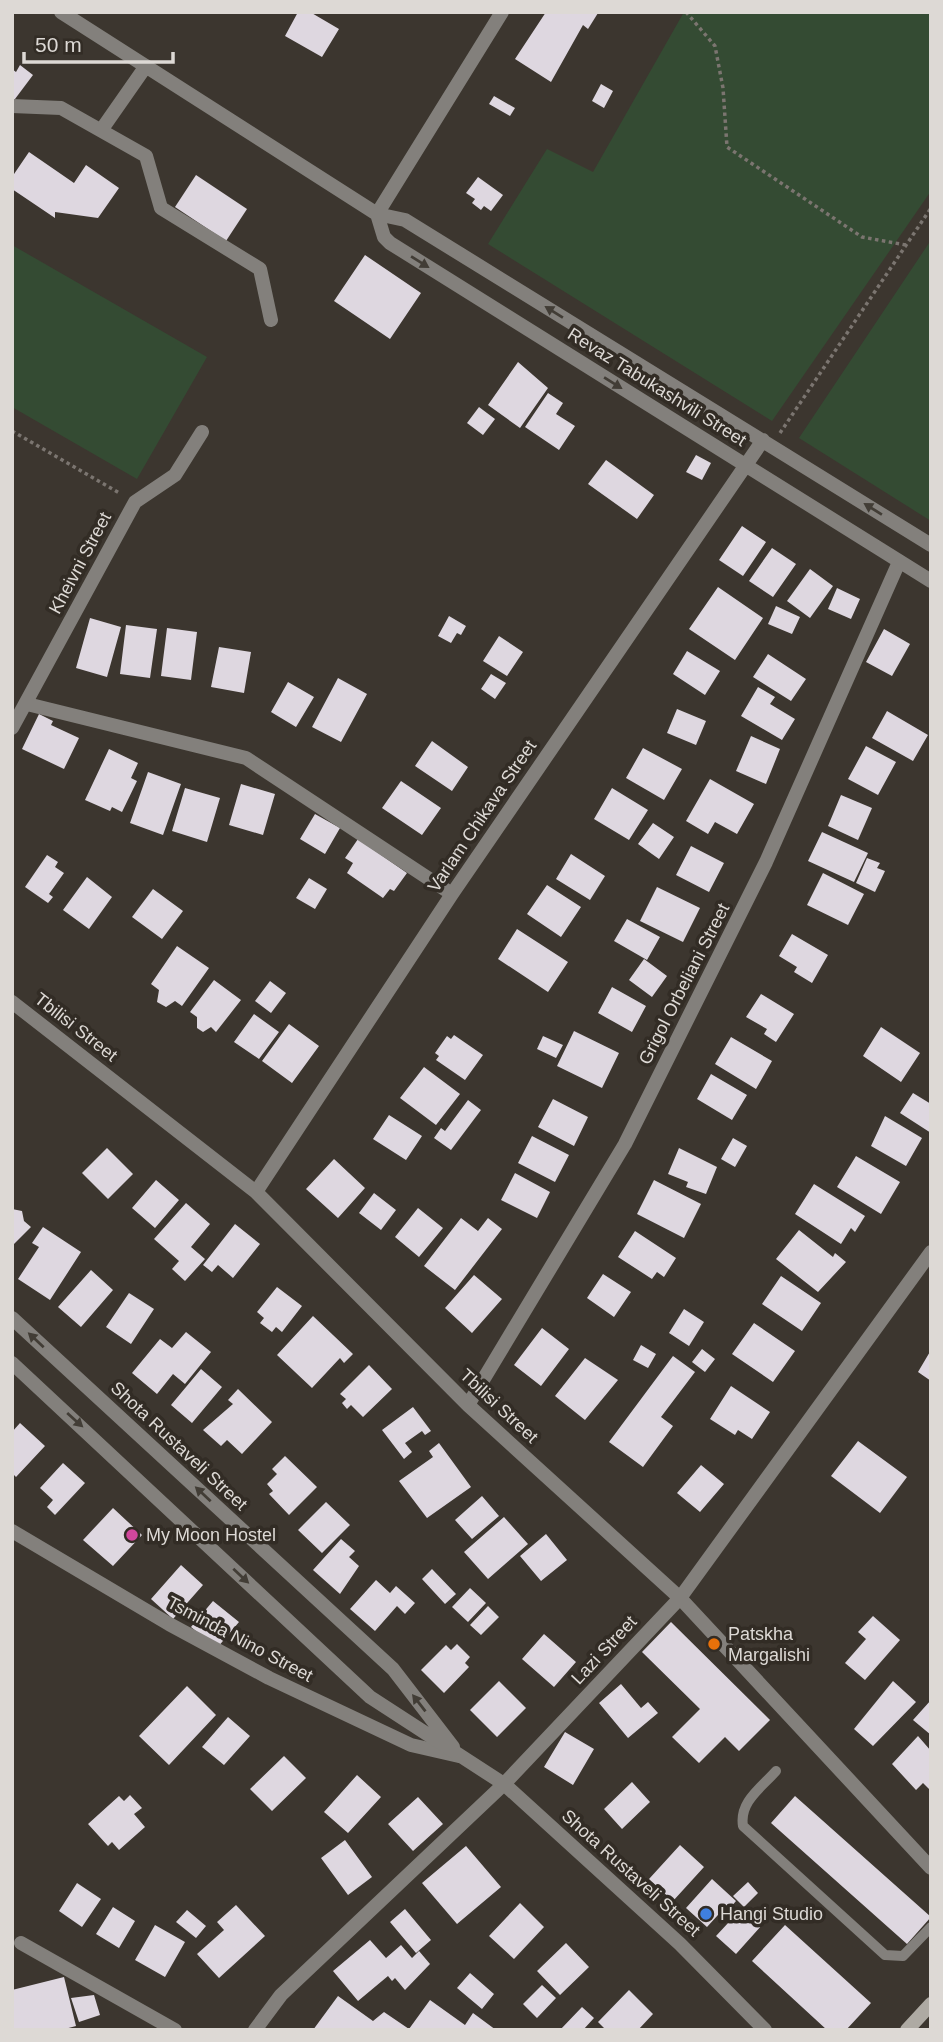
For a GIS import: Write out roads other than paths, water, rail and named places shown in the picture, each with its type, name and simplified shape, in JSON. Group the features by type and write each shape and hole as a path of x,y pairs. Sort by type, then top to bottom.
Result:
{"main road":[{"path":"907,2030 931,2004"}],"street":[{"name":"Revaz Tabukashvili Street","path":"61,12 377,214 405,220 931,545"},
{"path":"377,214 502,12"},
{"path":"102,129 146,66"},
{"path":"12,106 61,108 146,156 161,208 260,269 271,320"},
{"name":"Revaz Tabukashvili Street","path":"377,214 384,237 390,243 931,581"},
{"name":"Kheivni Street","path":"12,728 135,502 175,475 202,432"},
{"name":"Varlam Chikava Street","path":"256,1192 452,894 746,466 768,444"},
{"name":"Grigol Orbeliani Street","path":"468,1405 625,1144 766,863 899,562"},
{"path":"27,704 246,758 452,894"},
{"name":"Tbilisi Street","path":"12,1002 256,1192 468,1405 680,1598 931,1868"},
{"name":"Lazi Street","path":"255,2030 281,1995 504,1784 680,1598 931,1252"},
{"name":"Shota Rustaveli Street","path":"12,1318 393,1669 461,1757"},
{"name":"Shota Rustaveli Street","path":"12,1363 370,1697 504,1784 680,1944 765,2030"},
{"name":"Tsminda Nino Street","path":"12,1531 169,1624 269,1678 411,1745 461,1757"},
{"path":"21,1943 175,2030"}],"lane":[{"path":"776,1772 744,1806 741,1815 743,1826 885,1955 903,1956 931,1927"}],"place":[{"name":"My Moon Hostel","path":"132,1535"},
{"name":"Patskha Margalishi","path":"714,1644"},
{"name":"Hangi Studio","path":"706,1914"}]}
